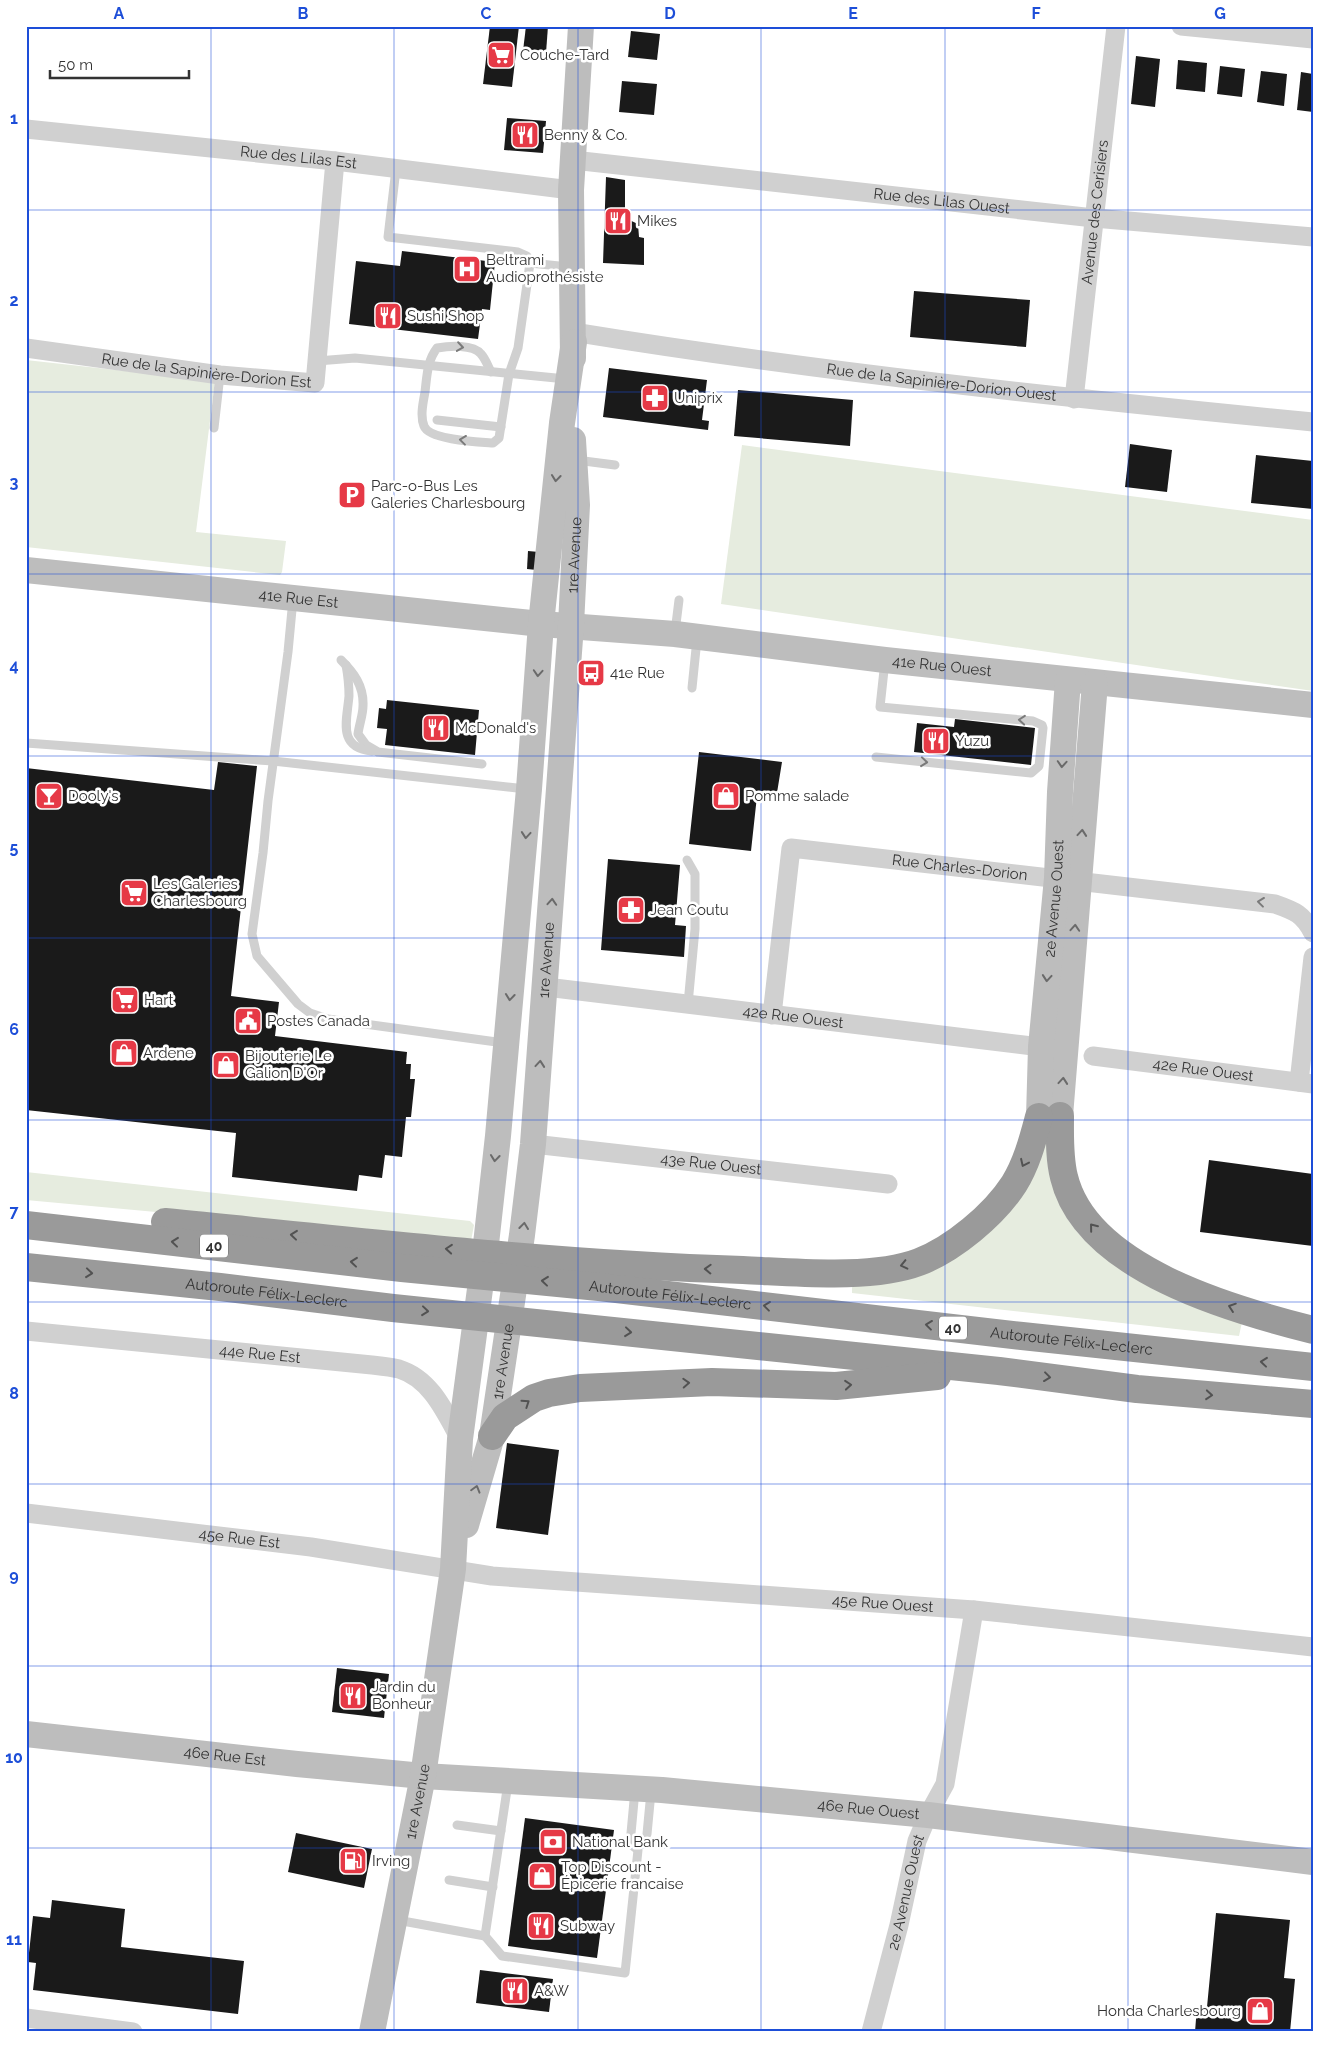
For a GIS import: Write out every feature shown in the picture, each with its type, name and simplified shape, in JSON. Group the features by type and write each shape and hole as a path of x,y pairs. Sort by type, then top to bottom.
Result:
{"highway":[{"path":"26,1208 398,1256 598,1274 674,1268 820,1273 882,1271 919,1262 958,1240 992,1211 1014,1183 1030,1150 1050,1116"},
{"path":"1050,1116 1060,1146 1064,1178 1077,1208 1103,1239 1137,1264 1164,1280 1236,1308 1313,1330"},
{"name":"40","path":"26,1225 398,1256"},
{"name":"Autoroute Félix-Leclerc","path":"31,1268 220,1286 393,1308 999,1371 1137,1389 1313,1404"},
{"name":"Autoroute Félix-Leclerc","path":"598,1274 1022,1336 1313,1367"},
{"path":"492,1436 505,1417 534,1398 549,1393 580,1388 712,1382 836,1386 999,1371"}],"street":[{"name":"1re Avenue","path":"453,1569 492,1436 522,1236 533,1144 546,987 571,625 577,505 572,424 574,337 571,190 581,26"},
{"name":"Avenue des Cerisiers","path":"1074,399 1116,26"},
{"path":"1181,26 1313,39"},
{"name":"Rue des Lilas Est","path":"26,129 335,161 571,190"},
{"name":"Rue des Lilas Ouest","path":"573,160 1094,218 1313,237"},
{"name":"Rue de la Sapinière-Dorion Est","path":"26,348 220,374 315,383 335,161"},
{"name":"1re Avenue","path":"372,2032 423,1776 453,1569 460,1439 486,1244 530,789 541,624 574,337"},
{"name":"Rue de la Sapinière-Dorion Ouest","path":"574,337 1074,399 1313,422"},
{"name":"41e Rue Est","path":"26,570 293,599 541,624 571,625"},
{"name":"41e Rue Ouest","path":"571,625 1313,705"},
{"name":"2e Avenue Ouest","path":"1050,1116 1067,880 1060,798 1068,680"},
{"name":"2e Avenue Ouest","path":"1050,1116 1041,1047 1095,683"},
{"name":"Rue Charles-Dorion","path":"772,1015 791,848 1275,904 1295,911 1305,919 1313,933"},
{"path":"1306,1083 1313,958"},
{"name":"42e Rue Ouest","path":"546,987 1041,1047"},
{"name":"42e Rue Ouest","path":"1093,1056 1306,1083"},
{"name":"43e Rue Ouest","path":"533,1144 888,1184"},
{"name":"44e Rue Est","path":"26,1331 372,1365 400,1370 420,1380 435,1395 460,1439"},
{"name":"45e Rue Est","path":"26,1513 311,1547 453,1569"},
{"name":"45e Rue Ouest","path":"453,1569 492,1576 974,1610 1313,1647"},
{"name":"2e Avenue Ouest","path":"871,2032 900,1925 917,1841 928,1815 945,1784 974,1610"},
{"name":"46e Rue Est","path":"26,1734 423,1776"},
{"name":"46e Rue Ouest","path":"423,1776 643,1789 928,1815 1313,1862"},
{"path":"26,2018 58,2027 133,2032"}],"lane":[{"path":"396,168 388,237 518,252 527,256 530,263 518,348 509,374 499,438 493,443 439,437 424,428 422,418 428,366 437,348 449,346 480,352 491,372"},
{"path":"530,263 572,267"},
{"path":"317,361 355,358 568,380"},
{"path":"214,428 220,374"},
{"path":"437,420 501,427"},
{"path":"574,460 615,465"},
{"path":"293,599 252,934 257,956 298,1004 310,1013 328,1019 506,1043"},
{"path":"680,600 692,688"},
{"path":"876,757 1031,773 1039,766 1043,728 1042,725 1033,721 880,707 885,660"},
{"path":"378,752 366,745 358,734 363,707 361,686 353,672 343,662 349,684 345,732 354,745 364,750 378,752 482,764"},
{"path":"26,743 273,761 530,789"},
{"path":"687,860 695,874 695,929 688,1004"},
{"path":"485,1936 509,1781"},
{"path":"394,1920 485,1936 502,1956 625,1973 638,1850 630,1844 643,1789"},
{"path":"643,1789 647,1834"},
{"path":"458,1825 501,1830"},
{"path":"449,1880 493,1887"}],"shaded area":[{"path":"26,360 215,381 196,532 286,541 280,575 26,547"},
{"path":"742,445 1313,520 1313,691 721,604"},
{"path":"1043,1141 1049,1143 1052,1180 1062,1209 1079,1234 1101,1255 1128,1273 1156,1288 1242,1322 1239,1336 852,1293 852,1282 928,1268"},
{"path":"26,1172 470,1221 474,1225 471,1241 26,1200"}],"building":[{"name":"Couche-Tard","path":"490,26 519,26 512,87 483,84"},
{"path":"526,26 548,26 546,53 523,51"},
{"path":"631,31 660,34 657,60 628,57"},
{"path":"1136,56 1160,59 1155,107 1131,104"},
{"path":"1178,60 1207,63 1205,92 1176,89"},
{"path":"1220,66 1245,69 1242,97 1217,94"},
{"path":"1261,71 1287,74 1284,106 1257,102"},
{"path":"1301,72 1313,74 1313,112 1297,110"},
{"path":"622,81 657,84 654,115 619,112"},
{"name":"Benny & Co.","path":"507,118 546,121 543,153 504,150"},
{"name":"Mikes","path":"606,177 625,180 625,218 638,224 639,237 644,238 644,265 603,263"},
{"path":"402,251 495,262 490,310 482,309 478,339 349,324 356,261 400,266"},
{"path":"914,291 1030,300 1026,347 910,337"},
{"name":"Uniprix","path":"609,368 707,380 702,420 709,421 708,430 603,417"},
{"path":"738,390 853,400 850,446 734,436"},
{"path":"1130,444 1172,450 1167,492 1125,487"},
{"path":"1256,455 1313,461 1313,509 1251,503"},
{"path":"528,551 539,552 537,570 527,569"},
{"path":"387,700 479,710 475,755 385,745 387,729 377,728 379,708 386,709"},
{"path":"955,719 1035,728 1031,765 914,752 917,723 954,727"},
{"path":"699,752 782,762 776,799 757,796 751,851 689,844"},
{"name":"Les Galeries Charlesbourg","path":"218,762 257,766 231,996 279,1002 275,1036 407,1052 406,1064 411,1064 410,1079 415,1079 411,1117 406,1117 402,1157 385,1155 382,1178 359,1175 357,1191 232,1177 236,1133 26,1110 26,768 214,790"},
{"path":"608,859 680,865 675,925 686,926 684,957 601,950"},
{"path":"1209,1160 1313,1174 1313,1246 1200,1232"},
{"path":"507,1443 559,1450 548,1535 496,1528"},
{"path":"337,1668 389,1674 384,1718 332,1712"},
{"path":"525,1818 614,1830 597,1958 508,1946"},
{"path":"296,1833 372,1849 364,1888 288,1872"},
{"path":"52,1900 125,1909 121,1947 244,1961 238,2014 33,1990 36,1963 28,1962 33,1916 50,1918"},
{"path":"1216,1913 1290,1920 1284,1978 1295,1979 1290,2032 1195,2032 1197,2006 1207,2007"},
{"name":"A&W","path":"480,1970 553,1979 549,2012 476,2003"}],"place":[{"name":"Couche-Tard","path":"501,55"},
{"name":"Benny & Co.","path":"525,135"},
{"name":"Mikes","path":"618,221"},
{"name":"Beltrami Audioprothésiste","path":"467,269"},
{"name":"Sushi Shop","path":"388,316"},
{"name":"Uniprix","path":"655,398"},
{"name":"Parc-o-Bus Les Galeries Charlesbourg","path":"352,495"},
{"name":"41e Rue","path":"591,673"},
{"name":"McDonald's","path":"436,728"},
{"name":"Yuzu","path":"936,741"},
{"name":"Dooly's","path":"49,796"},
{"name":"Pomme salade","path":"726,796"},
{"name":"Les Galeries Charlesbourg","path":"134,893"},
{"name":"Jean Coutu","path":"631,910"},
{"name":"Hart","path":"125,1000"},
{"name":"Postes Canada","path":"248,1021"},
{"name":"Ardene","path":"124,1053"},
{"name":"Bijouterie Le Galion D'Or","path":"226,1065"},
{"name":"Jardin du Bonheur","path":"353,1696"},
{"name":"National Bank","path":"553,1842"},
{"name":"Irving","path":"353,1861"},
{"name":"Top Discount - Épicerie francaise","path":"542,1876"},
{"name":"Subway","path":"541,1926"},
{"name":"A&W","path":"515,1991"},
{"name":"Honda Charlesbourg","path":"1260,2011"}]}
